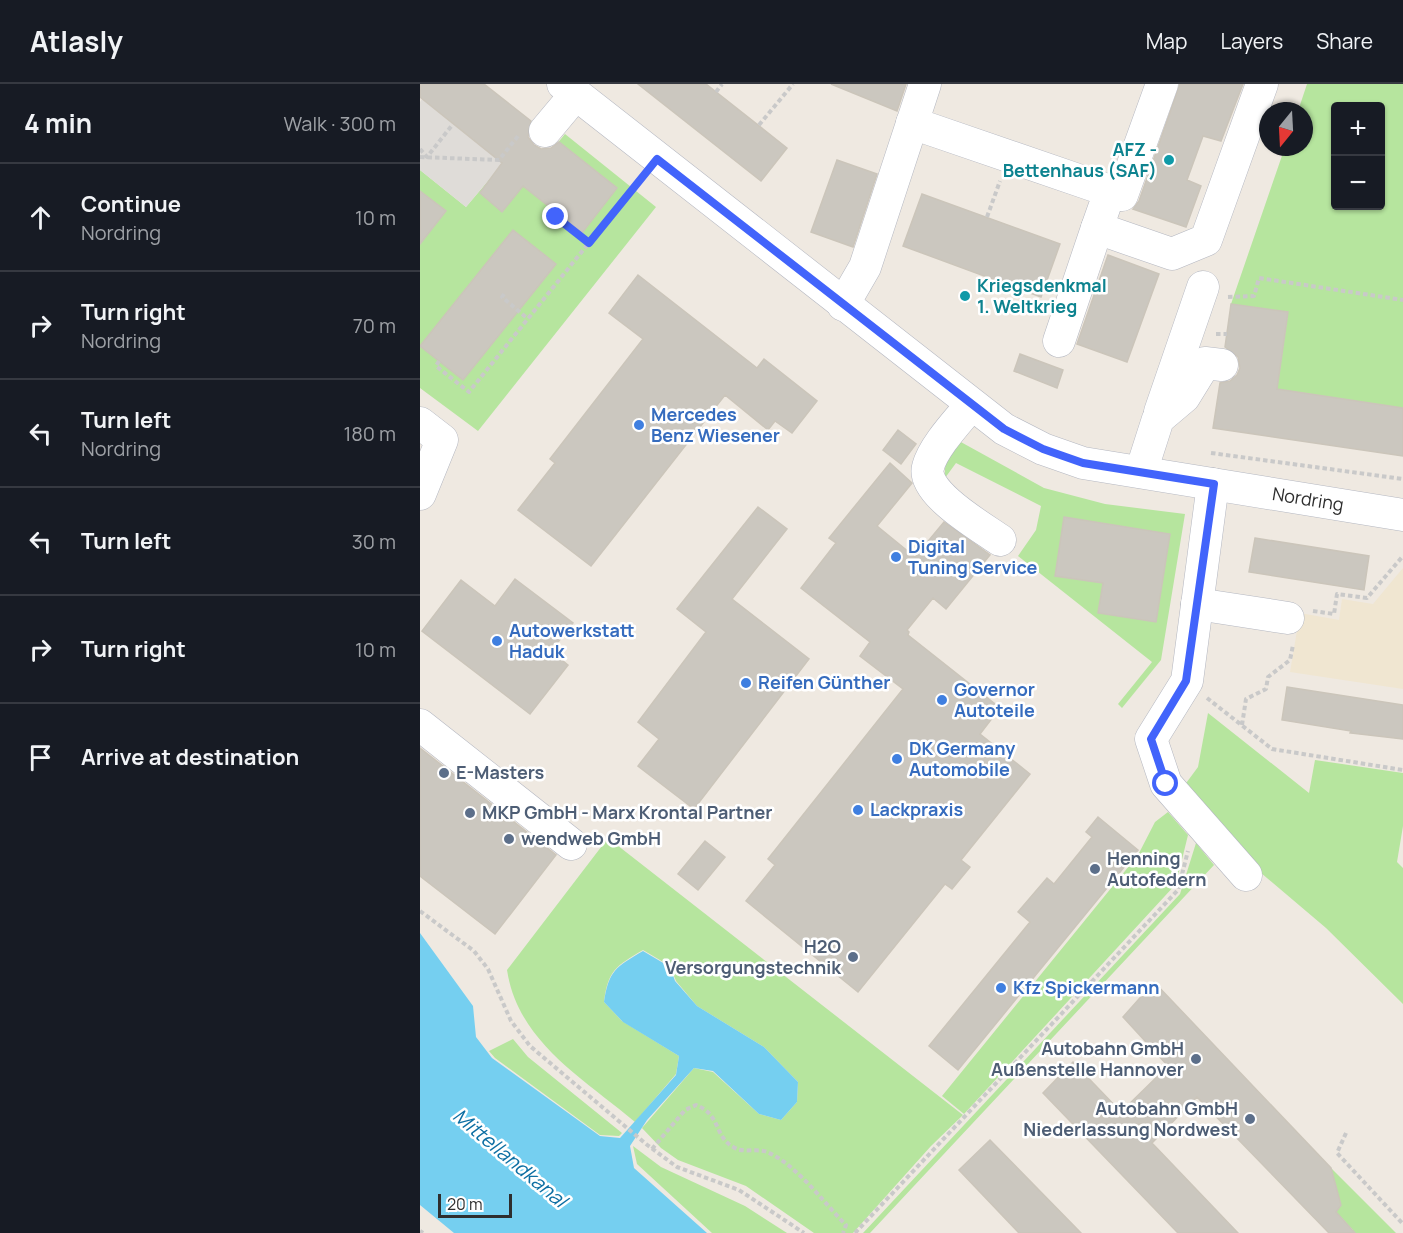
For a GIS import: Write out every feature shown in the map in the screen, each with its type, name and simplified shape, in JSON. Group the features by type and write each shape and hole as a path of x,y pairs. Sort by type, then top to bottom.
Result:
{"street":[{"path":"843,305 865,267 925,84"},
{"path":"912,123 950,130 1009,156 1122,195 1134,136 1162,84"},
{"path":"1097,228 1172,254 1206,240 1262,84"},
{"path":"532,133 569,89"},
{"name":"Nordring","path":"569,89 971,405 1004,429 1043,449 1083,463 1403,515"},
{"path":"1059,341 1110,191"},
{"path":"1141,471 1201,292"},
{"path":"1158,419 1184,397 1205,363 1222,365"},
{"path":"971,405 946,437 928,467 928,479 935,493 1000,540"},
{"path":"420,423 442,440 420,494"},
{"path":"1214,484 1186,681 1151,739 1166,784 1236,864"},
{"path":"1197,604 1296,623"},
{"path":"420,725 571,844"}],"path":[{"path":"716,92 722,84"},
{"path":"759,125 793,84"},
{"path":"427,157 453,124"},
{"path":"420,157 499,160 532,133"},
{"path":"420,149 427,157"},
{"path":"987,217 1009,156"},
{"path":"439,361 436,366 469,392 657,159"},
{"path":"558,214 556,217 589,243"},
{"path":"1201,292 1254,296 1259,278 1403,300"},
{"path":"504,294 502,297 528,319"},
{"path":"1242,725 1246,699 1266,689 1268,677 1290,660 1296,623 1334,614 1338,594 1367,598 1403,556"},
{"path":"1204,695 1272,749 1403,770"},
{"path":"855,1233 1178,891 1196,818"},
{"path":"420,910 474,951 489,969 511,1021 530,1046 620,1119 646,1144 677,1167 739,1190 804,1233"},
{"path":"652,1149 685,1110 696,1105 708,1110 717,1120 719,1133 735,1149 766,1152 789,1166 846,1225 843,1233"},
{"path":"1346,1133 1337,1154 1403,1224"}],"shaded area":[{"path":"422,99 503,163 466,207 420,170 420,102"},
{"path":"1403,568 1403,689 1290,672 1300,613 1339,620 1342,599 1373,604"}],"green space":[{"path":"1307,84 1403,84 1403,408 1277,389 1288,313 1231,304 1282,156 1313,156 1313,102 1301,102"},
{"path":"565,134 656,207 478,431 420,388 420,170 466,207 493,175 516,194"},
{"path":"959,441 1044,488 1105,504 1185,514 1161,660 1122,708 1118,704 1152,662 1018,556 1036,530 1041,506 956,463 945,478 948,458"},
{"path":"1208,713 1309,793 1315,760 1403,773 1403,826 1397,862 1403,868 1403,1004 1326,928 1235,851 1181,790 1198,767"},
{"path":"1168,812 1188,835 1176,884 964,1114 942,1096 1138,855 1155,822"},
{"path":"608,838 963,1115 931,1146 853,1233 814,1233 746,1186 678,1160 661,1148 642,1128 694,1068 713,1072 759,1114 781,1120 797,1102 798,1082 764,1047 697,1006 676,981 670,966 643,950 615,970 606,991 604,1002 622,1021 679,1056 676,1074 635,1122 575,1074 539,1038 524,1018 507,970"},
{"path":"1196,843 1214,865 870,1233 863,1233 1180,894"},
{"path":"513,1039 528,1057 622,1133 619,1136 600,1135 495,1058 489,1051"},
{"path":"633,1146 661,1167 745,1206 787,1233 712,1233 637,1164"},
{"path":"1331,1168 1396,1233 1351,1233 1353,1230 1336,1212 1341,1205"}],"water":[{"name":"Mittellandkanal","path":"420,933 473,1006 476,1037 492,1058 600,1136 620,1138 676,1075 679,1056 623,1022 604,1002 608,983 615,970 643,951 670,967 675,981 697,1006 764,1047 798,1082 797,1102 781,1120 759,1114 713,1071 694,1068 647,1120 630,1146 634,1168 707,1233 454,1233 420,1205"}],"building":[{"path":"420,84 484,84 531,121 528,137 534,145 541,149 551,148 559,142 617,188 582,233 523,186 502,212 480,193 502,163 420,97"},
{"path":"638,84 706,84 787,148 761,181"},
{"path":"831,84 906,84 897,111"},
{"name":"AFZ - Bettenhaus (SAF)","path":"1180,84 1243,84 1221,141 1203,136 1187,180 1201,186 1186,227 1133,209 1139,201"},
{"path":"837,160 877,174 853,247 811,232"},
{"path":"420,191 446,211 420,244"},
{"path":"922,194 1060,244 1041,297 903,246"},
{"path":"513,230 556,264 463,380 420,346"},
{"path":"1108,255 1159,274 1127,362 1077,344"},
{"name":"Mercedes Benz Wiesener","path":"638,275 757,368 764,359 817,401 792,433 775,421 768,430 725,395 591,566 518,510 555,463 550,459 643,339 609,313"},
{"path":"1231,304 1288,312 1277,389 1403,408 1403,456 1213,428 1220,383 1230,381 1237,375 1240,368 1238,357 1225,347"},
{"path":"1020,354 1063,370 1057,388 1014,371"},
{"path":"898,430 916,444 901,464 883,450"},
{"path":"890,463 912,483 877,526 915,557 944,522 990,555 946,609 933,598 907,630 908,635 1000,708 980,734 1030,774 961,860 970,867 952,889 945,884 858,992 746,901 775,865 768,859 903,689 860,656 870,642 801,588 836,543 829,538"},
{"path":"758,507 787,529 732,599 809,659 694,809 638,766 659,739 638,722 706,632 677,609"},
{"path":"1064,517 1170,534 1156,622 1098,613 1103,583 1055,576"},
{"path":"1255,538 1369,556 1364,590 1249,572"},
{"name":"Autowerkstatt Haduk","path":"515,579 573,623 551,651 568,665 530,714 422,631 461,580 495,606"},
{"path":"1287,687 1403,705 1403,739 1350,733 1351,731 1282,720"},
{"path":"420,748 556,855 495,934 420,876"},
{"path":"1098,817 1138,850 958,1070 929,1046 1030,922 1018,912 1047,878 1054,884 1092,837 1086,832"},
{"path":"705,841 725,857 698,890 678,874"},
{"path":"1154,982 1331,1168 1341,1205 1336,1212 1355,1233 1329,1233 1197,1097 1152,1143 1238,1233 1178,1233 1043,1093 1073,1062 1121,1112 1168,1066 1123,1017"},
{"path":"990,1140 1081,1233 1019,1233 959,1170"}],"place":[{"name":"AFZ - Bettenhaus (SAF)","path":"1169,160"},
{"name":"Kriegsdenkmal 1. Weltkrieg","path":"965,296"},
{"name":"Mercedes Benz Wiesener","path":"639,425"},
{"name":"Digital Tuning Service","path":"896,557"},
{"name":"Autowerkstatt Haduk","path":"497,641"},
{"name":"Reifen Günther","path":"746,683"},
{"name":"Governor Autoteile","path":"942,700"},
{"name":"DK Germany Automobile","path":"897,759"},
{"name":"E-Masters","path":"444,773"},
{"name":"Lackpraxis","path":"858,810"},
{"name":"MKP GmbH - Marx Krontal Partner","path":"470,813"},
{"name":"wendweb GmbH","path":"509,839"},
{"name":"Henning Autofedern","path":"1095,869"},
{"name":"H2O Versorgungstechnik","path":"853,957"},
{"name":"Kfz Spickermann","path":"1001,988"},
{"name":"Autobahn GmbH Außenstelle Hannover","path":"1196,1059"},
{"name":"Autobahn GmbH Niederlassung Nordwest","path":"1250,1119"}],"route":[{"path":"556,217 589,243 657,159 1004,429 1043,449 1083,463 1214,484 1186,681 1151,739 1166,784"}]}
